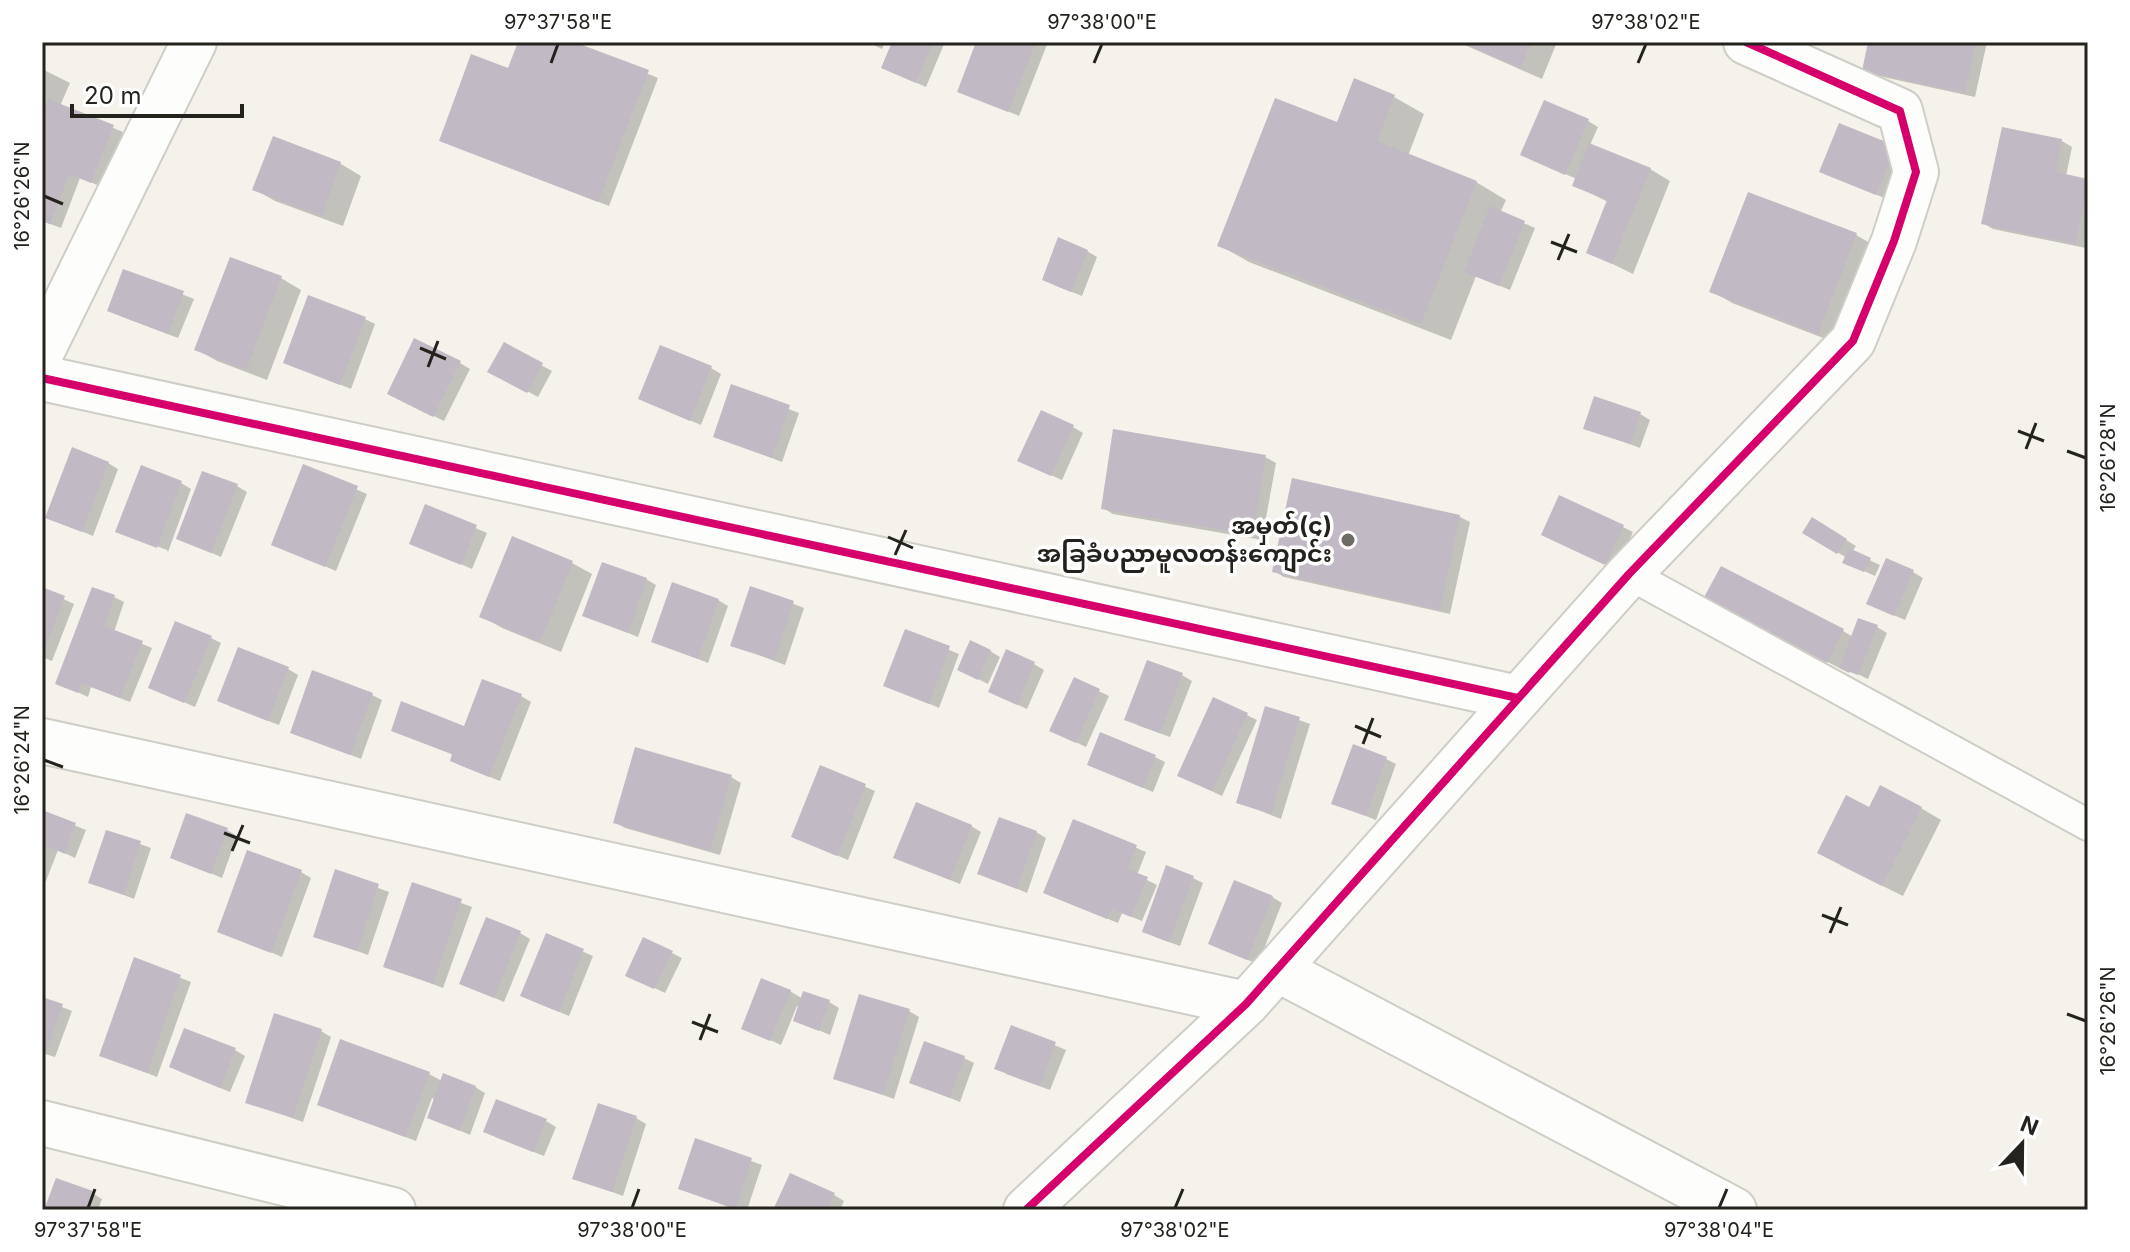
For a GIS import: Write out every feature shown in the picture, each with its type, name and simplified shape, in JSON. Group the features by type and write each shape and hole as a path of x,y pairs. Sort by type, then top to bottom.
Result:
{"street":[{"path":"42,351 194,42"},
{"path":"1044,1206 1246,1004 1629,574 1853,341 1894,241 1916,172 1900,111 1746,42"},
{"path":"42,378 1518,698"},
{"path":"42,741 1246,1004"},
{"path":"1277,969 1734,1210"},
{"path":"42,1123 393,1210"}],"lane":[{"path":"1629,574 2088,825"}],"building":[{"path":"518,42 574,42 649,70 598,202 439,141 471,54 508,68"},
{"path":"892,42 933,42 916,83 881,68"},
{"path":"976,42 1036,42 1008,112 957,92"},
{"path":"1460,42 1532,42 1520,68"},
{"path":"1868,42 1976,42 1965,93 1862,71"},
{"path":"1354,78 1395,95 1377,141 1477,181 1421,324 1217,246 1275,98 1337,122"},
{"path":"48,99 114,125 91,183 69,174 50,224 42,221 42,114"},
{"path":"1544,100 1589,119 1565,175 1520,155"},
{"path":"1839,123 1896,146 1876,195 1819,172"},
{"path":"2002,127 2062,139 2056,172 2088,179 2076,244 1981,224"},
{"path":"273,136 341,162 322,216 252,190"},
{"path":"1589,143 1651,168 1612,264 1586,253 1607,200 1572,186"},
{"path":"1748,192 1857,233 1818,334 1709,292"},
{"path":"1490,206 1525,221 1499,286 1464,272"},
{"path":"1058,237 1088,250 1071,292 1042,280"},
{"path":"230,257 282,276 246,370 194,350"},
{"path":"123,269 184,291 168,334 107,311"},
{"path":"308,295 366,317 340,385 283,363"},
{"path":"414,338 461,361 433,417 387,394"},
{"path":"504,342 543,363 527,393 487,372"},
{"path":"660,345 712,366 690,421 638,399"},
{"path":"731,384 790,405 772,458 713,437"},
{"path":"1594,396 1641,412 1630,444 1583,429"},
{"path":"1041,410 1074,425 1051,476 1017,461"},
{"path":"1113,429 1266,455 1253,535 1101,509"},
{"path":"72,447 109,462 82,532 45,518"},
{"path":"303,464 358,486 325,567 271,545"},
{"path":"141,465 182,481 157,548 115,532"},
{"path":"202,471 238,484 211,553 176,539"},
{"path":"1292,478 1460,515 1440,610 1272,572"},
{"path":"1559,495 1624,525 1605,565 1541,535"},
{"path":"425,504 477,525 461,565 409,544"},
{"path":"1812,517 1847,539 1837,554 1802,533"},
{"path":"512,536 573,561 540,642 479,617"},
{"path":"1849,548 1871,558 1864,572 1842,563"},
{"path":"1886,558 1914,570 1894,616 1866,604"},
{"path":"602,562 647,578 628,633 582,616"},
{"path":"1721,566 1844,629 1827,663 1703,599"},
{"path":"672,582 719,599 698,659 651,642"},
{"path":"750,586 794,601 774,660 730,646"},
{"path":"42,587 65,596 42,655"},
{"path":"92,587 115,595 104,626 143,641 120,698 81,683 78,693 55,684"},
{"path":"1858,618 1878,625 1858,675 1839,668"},
{"path":"175,621 212,636 184,703 148,688"},
{"path":"905,629 950,646 929,704 883,686"},
{"path":"970,640 991,650 978,680 957,670"},
{"path":"238,647 289,667 268,721 217,701"},
{"path":"1006,649 1035,662 1017,705 988,692"},
{"path":"1147,660 1183,673 1160,733 1124,720"},
{"path":"312,670 373,693 350,755 290,733"},
{"path":"1074,677 1100,689 1076,743 1049,731"},
{"path":"482,679 522,694 489,777 450,761 452,754 391,731 401,701 464,726"},
{"path":"1213,697 1248,713 1212,791 1177,776"},
{"path":"1265,706 1300,717 1271,814 1236,803"},
{"path":"1100,732 1156,755 1143,788 1087,765"},
{"path":"1353,744 1387,757 1366,816 1331,804"},
{"path":"635,747 732,775 710,851 613,823"},
{"path":"820,765 866,784 837,856 791,837"},
{"path":"1880,785 1922,807 1882,886 1817,853 1846,795 1869,807"},
{"path":"916,802 972,825 950,880 893,858"},
{"path":"42,810 76,823 65,854 47,846 42,860"},
{"path":"186,813 228,828 211,874 170,858"},
{"path":"999,817 1037,831 1017,889 977,874"},
{"path":"1073,819 1137,845 1127,869 1148,877 1131,917 1111,909 1107,919 1043,893"},
{"path":"106,830 141,841 124,895 88,883"},
{"path":"247,850 302,870 271,953 217,932"},
{"path":"1166,865 1194,876 1169,942 1142,932"},
{"path":"335,869 379,884 357,951 313,937"},
{"path":"1234,880 1273,896 1247,960 1208,944"},
{"path":"412,882 462,899 433,984 383,967"},
{"path":"486,917 521,931 494,998 459,984"},
{"path":"546,933 584,949 559,1012 520,996"},
{"path":"643,937 673,951 654,989 625,976"},
{"path":"134,957 181,975 147,1073 99,1056"},
{"path":"761,978 791,990 770,1041 741,1029"},
{"path":"803,991 830,1000 819,1031 793,1021"},
{"path":"859,994 910,1009 883,1095 833,1079"},
{"path":"42,997 63,1004 45,1053 42,1052"},
{"path":"274,1013 322,1029 293,1118 245,1103"},
{"path":"1011,1025 1056,1042 1040,1086 994,1069"},
{"path":"184,1028 236,1048 220,1088 169,1067"},
{"path":"340,1039 430,1072 405,1137 317,1105"},
{"path":"924,1041 965,1056 950,1098 909,1083"},
{"path":"443,1073 476,1086 460,1131 427,1118"},
{"path":"496,1099 547,1119 533,1152 483,1132"},
{"path":"598,1103 637,1116 612,1192 572,1179"},
{"path":"695,1138 752,1158 736,1209 678,1189"},
{"path":"790,1173 835,1193 827,1210 773,1210"},
{"path":"56,1178 93,1191 86,1210 44,1210"}],"cycle path":[{"path":"1026,1210 1246,1004 1629,574 1853,341 1894,241 1916,172 1900,111 1746,42"},
{"path":"42,378 1518,698"}],"place":[{"name":"အမှတ်(၄) အခြခံပညာမူလတန်းကျောင်း","path":"1348,540"}]}
